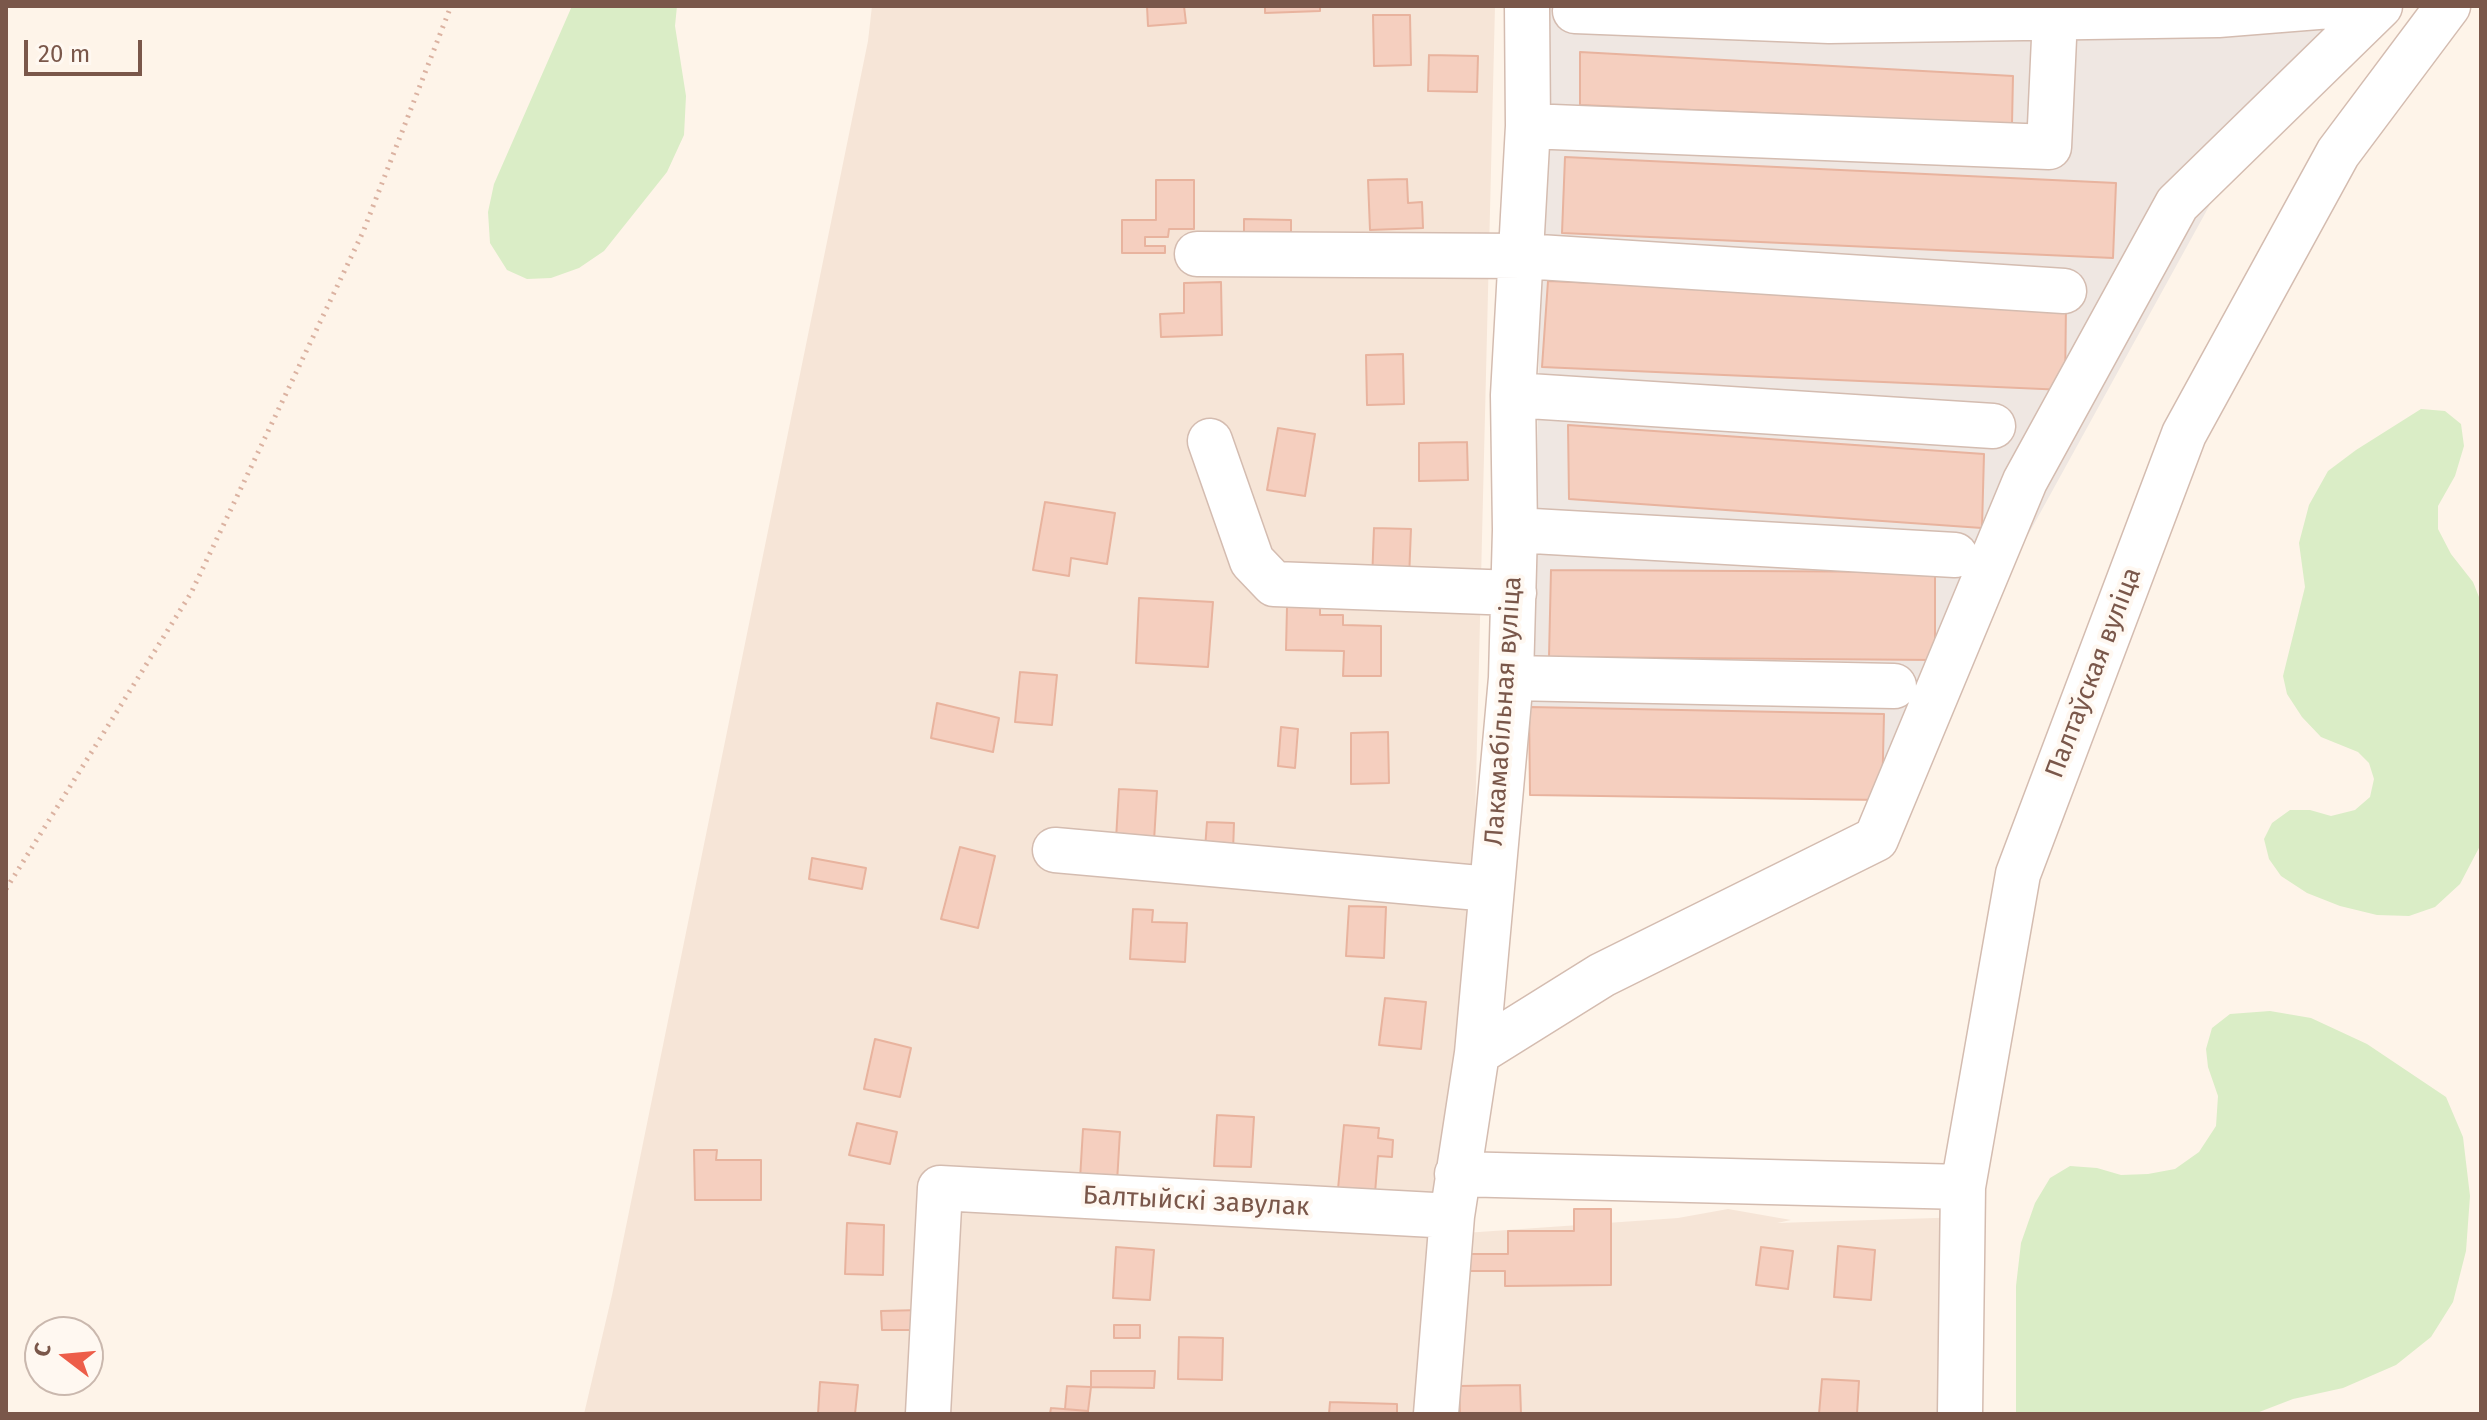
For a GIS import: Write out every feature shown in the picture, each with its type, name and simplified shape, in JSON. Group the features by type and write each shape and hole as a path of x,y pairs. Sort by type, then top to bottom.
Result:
{"street":[{"name":"Лакамабільная вуліца","path":"1436,1414 1452,1216 1477,1053 1511,678 1515,530 1513,395 1528,126 1527,6"},
{"path":"1575,11 2055,17 2218,15 2330,6"},
{"path":"1477,1053 1602,975 1876,839 2025,481 2177,204 2380,6"},
{"name":"Палтаўская вуліца","path":"1960,1414 1963,1187 2018,874 2184,434 2338,153 2448,6"},
{"path":"1528,126 2049,147 2055,17"},
{"path":"1197,254 1523,256 2064,291"},
{"path":"1513,395 1993,426"},
{"path":"1210,441 1252,561 1274,584 1514,593"},
{"path":"1515,530 1955,555"},
{"path":"1511,678 1894,686"},
{"path":"1055,850 1490,889"},
{"path":"1457,1174 1963,1187"},
{"name":"Балтыйскі завулак","path":"928,1414 940,1188 1452,1216"}],"path":[{"path":"6,889 191,593 363,232 451,6"}],"shaded area":[{"path":"872,6 1495,6 1465,1233 1678,1218 1728,1209 1791,1220 1777,1223 1967,1217 1948,1414 584,1414 612,1295 868,41"},
{"path":"1546,6 2360,6 2256,121 1882,800 1530,795"}],"green space":[{"path":"572,6 677,6 675,26 686,96 684,135 667,172 604,251 579,268 551,278 527,279 507,270 490,243 488,212 494,184"},
{"path":"2421,409 2445,411 2461,424 2464,446 2455,476 2438,506 2438,529 2451,554 2473,582 2481,602 2481,844 2460,884 2435,907 2409,916 2377,915 2340,906 2307,893 2281,876 2269,859 2264,839 2272,823 2290,810 2310,810 2331,816 2355,810 2370,797 2374,779 2369,763 2358,752 2321,737 2302,717 2287,694 2283,676 2305,587 2299,543 2309,505 2328,471"},
{"path":"2270,1011 2311,1018 2367,1044 2446,1097 2463,1137 2470,1196 2466,1251 2453,1302 2431,1337 2396,1365 2343,1388 2293,1399 2254,1414 2016,1414 2016,1286 2021,1243 2035,1203 2050,1178 2070,1166 2097,1168 2121,1175 2148,1174 2175,1169 2199,1152 2216,1126 2218,1096 2208,1067 2206,1049 2212,1028 2230,1014"}],"building":[{"path":"1147,6 1184,6 1186,23 1148,26"},
{"path":"1265,6 1320,6 1320,11 1265,13"},
{"path":"1373,15 1410,15 1411,65 1374,66"},
{"path":"1580,52 2013,76 2012,124 1580,105"},
{"path":"1429,55 1478,56 1477,92 1428,91"},
{"path":"1565,157 2116,183 2113,258 1562,233"},
{"path":"1407,179 1408,203 1422,202 1423,228 1370,230 1368,180"},
{"path":"1156,180 1194,180 1194,229 1169,229 1168,237 1145,237 1145,246 1165,246 1165,253 1122,253 1122,220 1156,220"},
{"path":"1244,219 1291,220 1291,245 1244,244"},
{"path":"1548,281 2066,303 2065,390 1542,367"},
{"path":"1221,282 1222,335 1161,337 1160,314 1184,313 1184,283"},
{"path":"1403,354 1404,404 1367,405 1366,355"},
{"path":"1568,425 1984,454 1982,528 1569,499"},
{"path":"1278,428 1315,434 1305,496 1267,490"},
{"path":"1467,442 1468,480 1419,481 1419,443"},
{"path":"1045,502 1115,513 1107,564 1071,558 1069,576 1033,570"},
{"path":"1374,528 1411,529 1409,579 1372,581"},
{"path":"1551,570 1935,572 1935,660 1549,657"},
{"path":"1139,598 1213,602 1208,667 1136,663"},
{"path":"1287,607 1320,607 1320,615 1343,615 1343,625 1381,626 1381,676 1343,676 1344,651 1286,650"},
{"path":"1020,672 1057,675 1052,725 1015,722"},
{"path":"937,703 999,718 993,752 931,738"},
{"path":"1529,707 1884,714 1882,800 1530,795"},
{"path":"1281,727 1298,729 1295,768 1278,766"},
{"path":"1388,732 1389,783 1351,784 1351,733"},
{"path":"1119,789 1157,791 1154,841 1116,839"},
{"path":"1207,822 1234,823 1233,851 1205,849"},
{"path":"960,847 995,856 978,928 941,919"},
{"path":"812,858 866,868 862,889 809,879"},
{"path":"1349,906 1386,907 1384,958 1346,956"},
{"path":"1133,909 1153,910 1152,922 1187,923 1185,962 1130,959"},
{"path":"1385,998 1426,1002 1421,1049 1379,1045"},
{"path":"875,1039 911,1048 900,1097 864,1089"},
{"path":"1217,1115 1254,1117 1251,1167 1214,1166"},
{"path":"857,1123 897,1132 890,1164 849,1155"},
{"path":"1344,1125 1379,1128 1378,1138 1393,1140 1392,1157 1378,1156 1375,1193 1338,1189"},
{"path":"1083,1129 1120,1132 1117,1182 1080,1179"},
{"path":"694,1150 717,1150 716,1160 761,1160 761,1200 695,1200"},
{"path":"1574,1209 1611,1209 1611,1285 1505,1286 1505,1271 1466,1271 1466,1254 1508,1254 1508,1231 1574,1231"},
{"path":"847,1223 884,1225 883,1275 845,1274"},
{"path":"1838,1246 1875,1250 1871,1300 1834,1297"},
{"path":"1116,1247 1154,1250 1150,1300 1113,1298"},
{"path":"1761,1247 1793,1251 1788,1289 1756,1285"},
{"path":"921,1310 922,1330 882,1330 881,1311"},
{"path":"1114,1325 1140,1325 1140,1338 1114,1338"},
{"path":"1179,1337 1223,1338 1222,1380 1178,1379"},
{"path":"1091,1371 1155,1371 1154,1388 1091,1387"},
{"path":"1822,1379 1859,1381 1857,1414 1819,1414"},
{"path":"820,1382 858,1385 855,1414 818,1414"},
{"path":"1520,1385 1521,1414 1460,1414 1459,1386"},
{"path":"1067,1386 1091,1387 1088,1411 1065,1409"},
{"path":"1330,1402 1397,1404 1397,1414 1329,1414"},
{"path":"1051,1408 1088,1411 1088,1414 1050,1414"}]}
